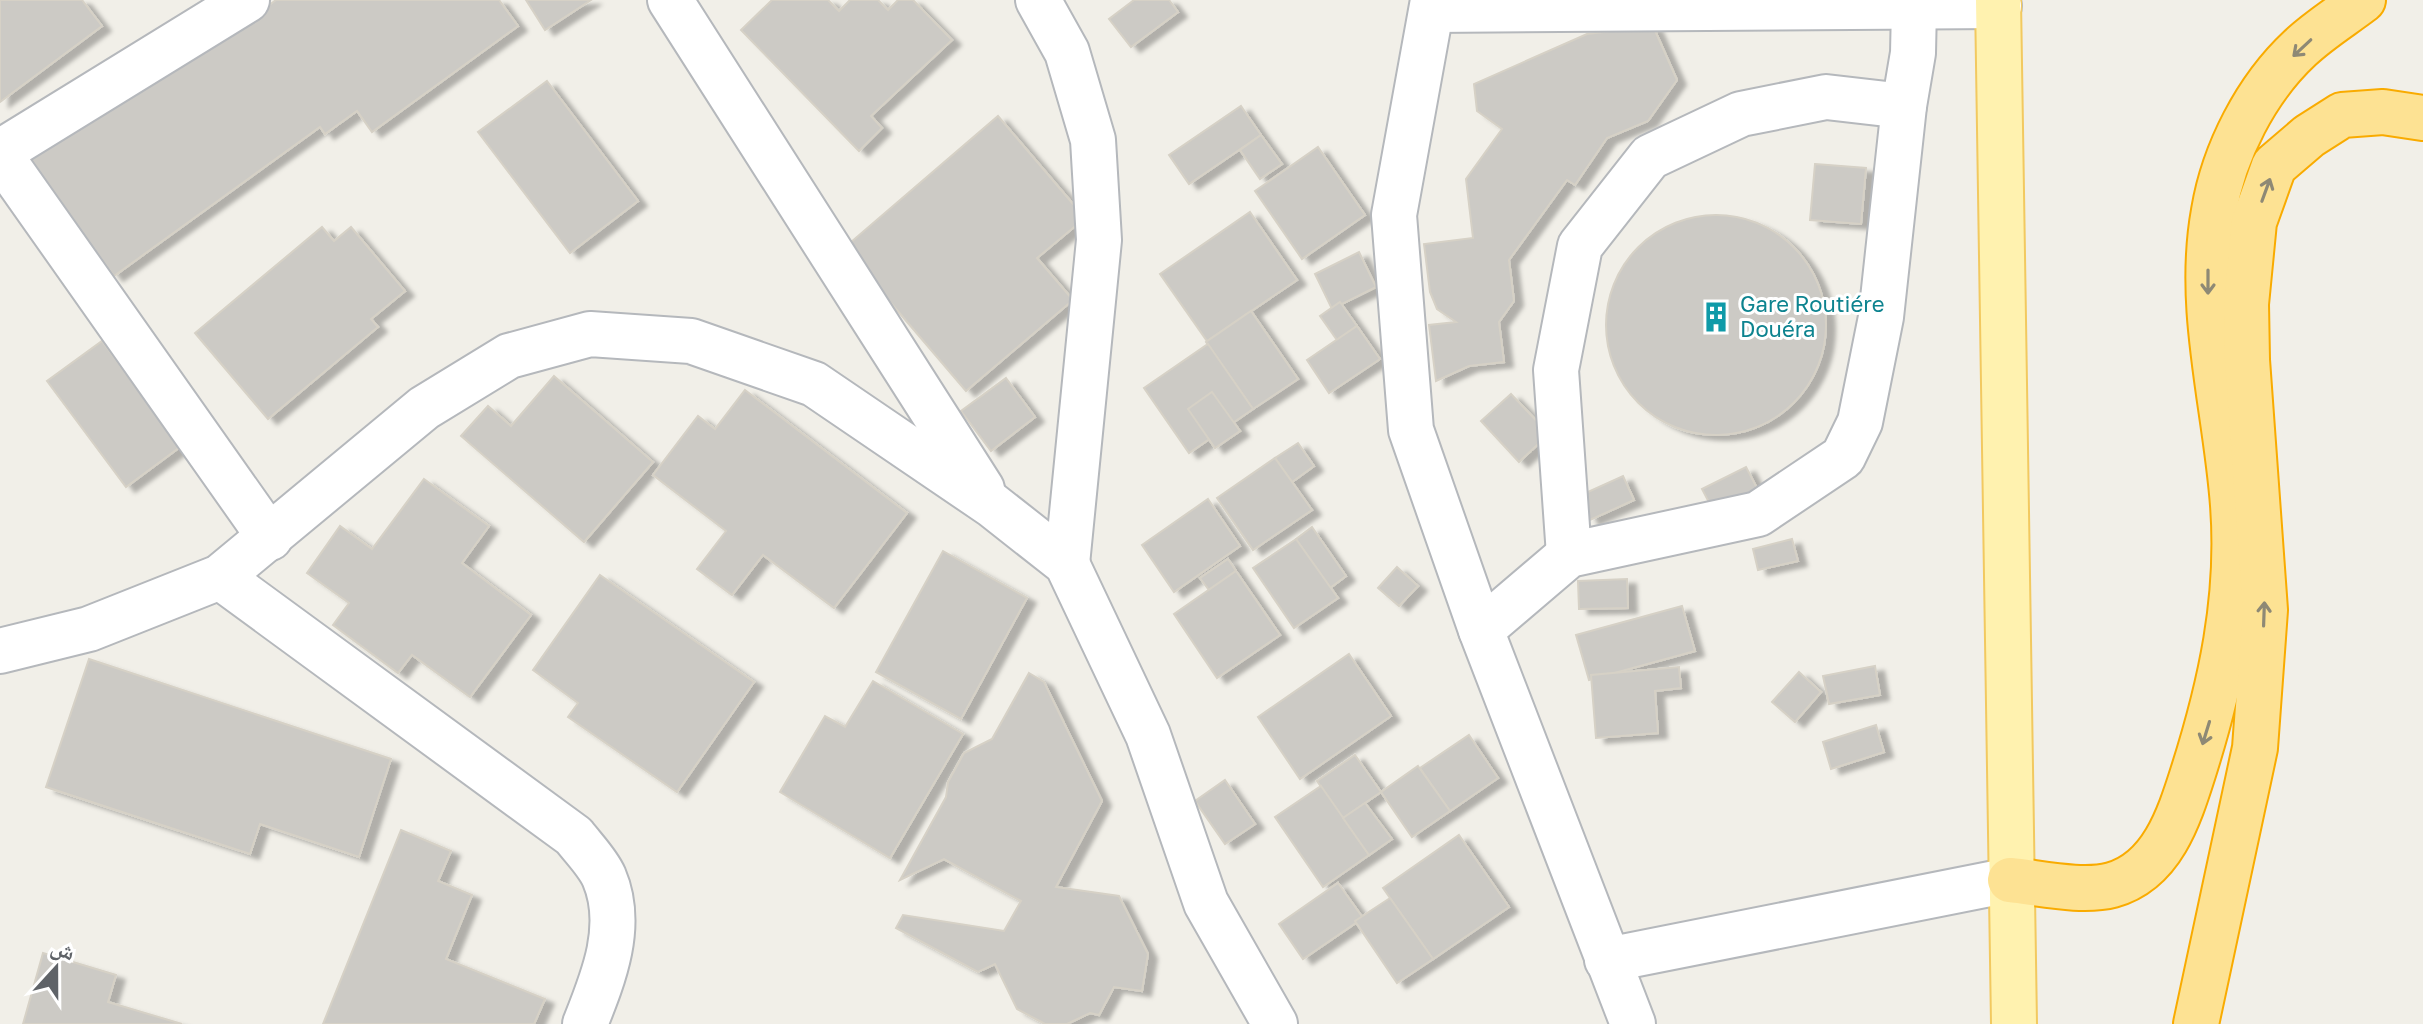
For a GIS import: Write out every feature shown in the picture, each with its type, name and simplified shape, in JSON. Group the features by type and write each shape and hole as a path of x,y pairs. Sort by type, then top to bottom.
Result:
{"highway":[{"path":"2010,880 2110,886 2148,865 2171,834 2187,794 2217,696 2236,562 2233,508 2208,298 2214,209 2235,140 2265,89 2300,48 2363,0"},
{"path":"2196,1024 2255,748 2265,610 2247,360 2246,304 2254,222 2274,166 2309,136 2342,115 2383,112 2423,118"},
{"path":"2229,623 2255,748"}],"main road":[{"path":"1998,3 2014,1024"}],"street":[{"path":"247,0 0,153 270,538"},
{"path":"670,0 992,505"},
{"path":"1038,0 1067,52 1093,140 1099,240 1067,564"},
{"path":"1633,1024 1481,630 1411,430 1394,215 1433,5 1914,7 1998,3"},
{"path":"1481,630 1569,555 1758,514 1843,457 1860,422 1870,381 1913,53 1914,7"},
{"path":"1569,555 1556,370 1580,246 1650,157 1741,114 1826,97 1904,106"},
{"path":"0,651 89,629 220,577 424,408 509,356 590,334 691,341 814,384 992,505 1067,564 1148,735 1206,903 1275,1024"},
{"path":"220,577 574,836 604,877 612,921 608,967 585,1024"},
{"path":"1607,960 2010,880"}],"building":[{"path":"0,0 82,0 102,26 0,102"},
{"path":"276,0 499,0 518,26 372,132 357,111 325,134 320,127 114,276 28,159 218,43"},
{"path":"526,0 591,0 545,30"},
{"path":"772,0 828,0 839,11 850,0 878,0 888,10 898,0 913,0 952,40 871,116 882,128 859,151 741,30"},
{"path":"1134,0 1169,0 1178,12 1131,47 1109,19"},
{"path":"1653,26 1677,80 1648,121 1607,138 1575,185 1567,180 1509,260 1514,301 1499,322 1504,362 1469,366 1436,381 1429,325 1456,322 1437,309 1430,292 1424,244 1473,238 1466,179 1502,129 1477,111 1474,84 1587,34"},
{"path":"547,81 638,201 570,253 478,132"},
{"path":"1241,106 1261,135 1189,184 1169,155"},
{"path":"998,116 1085,218 1037,258 1073,300 966,391 844,248"},
{"path":"1261,135 1282,164 1260,179 1240,150"},
{"path":"1318,147 1365,215 1302,259 1255,191"},
{"path":"1815,164 1866,168 1861,224 1810,220"},
{"path":"1250,212 1297,280 1207,341 1160,274"},
{"name":"Gare Routiére Douéra","path":"1716,215 1758,223 1794,247 1818,283 1826,325 1818,367 1794,403 1758,427 1716,435 1674,427 1638,403 1614,367 1606,325 1614,283 1638,247 1674,223"},
{"path":"322,227 334,241 351,227 405,291 371,319 378,327 268,419 195,333"},
{"path":"1359,252 1376,287 1332,309 1315,274"},
{"path":"1340,302 1357,326 1337,340 1320,316"},
{"path":"1251,311 1298,379 1253,409 1206,342"},
{"path":"1357,326 1380,359 1329,393 1307,360"},
{"path":"102,341 180,447 126,487 47,381"},
{"path":"1208,344 1253,409 1189,453 1144,388"},
{"path":"554,376 653,462 584,542 461,436 488,406 511,426"},
{"path":"1006,378 1035,417 991,451 961,411"},
{"path":"745,390 907,513 834,608 763,555 732,595 697,569 726,531 653,475 698,416 715,429"},
{"path":"1212,392 1240,431 1215,448 1188,409"},
{"path":"1511,394 1549,434 1519,462 1481,421"},
{"path":"1298,443 1314,466 1292,482 1275,458"},
{"path":"1275,458 1312,510 1253,550 1217,498"},
{"path":"1746,467 1759,492 1715,514 1702,489"},
{"path":"1623,476 1634,500 1590,520 1579,496"},
{"path":"424,479 489,526 462,563 531,615 470,697 412,655 398,673 333,625 349,603 307,573 340,526 372,549"},
{"path":"1208,499 1240,546 1174,592 1142,545"},
{"path":"1312,527 1346,576 1330,588 1296,539"},
{"path":"1296,539 1338,598 1294,628 1253,568"},
{"path":"1792,539 1798,561 1758,570 1753,549"},
{"path":"943,551 1027,598 961,719 876,672"},
{"path":"1228,559 1236,571 1209,590 1200,578"},
{"path":"1397,567 1418,586 1399,606 1378,588"},
{"path":"1236,571 1280,635 1217,678 1174,614"},
{"path":"600,575 754,682 677,792 568,717 578,703 533,670"},
{"path":"1627,579 1628,608 1579,609 1578,581"},
{"path":"1682,606 1695,651 1589,680 1576,635"},
{"path":"1349,654 1391,716 1300,779 1258,717"},
{"path":"89,659 391,759 359,857 260,824 250,854 46,787"},
{"path":"1875,666 1880,695 1829,704 1823,676"},
{"path":"1679,667 1681,688 1655,691 1658,733 1596,738 1591,675"},
{"path":"1799,672 1821,692 1795,722 1772,702"},
{"path":"1029,673 1044,682 1102,801 1056,887 1119,896 1148,954 1142,991 1114,987 1099,1015 1090,1013 1067,1024 1045,1024 1017,1009 995,964 978,972 896,928 903,915 1004,931 1021,901 944,859 900,880 946,797 948,782 964,753 992,739"},
{"path":"873,681 963,734 890,858 780,792 825,716 845,727"},
{"path":"1876,725 1884,752 1831,769 1823,742"},
{"path":"1469,735 1498,778 1450,811 1420,768"},
{"path":"1355,755 1381,792 1343,818 1317,781"},
{"path":"1418,766 1450,811 1412,837 1381,792"},
{"path":"1225,780 1255,824 1225,844 1195,801"},
{"path":"1321,786 1369,855 1323,887 1275,817"},
{"path":"1365,803 1392,839 1369,855 1343,818"},
{"path":"401,830 451,851 438,881 472,895 446,959 545,999 534,1024 323,1024"},
{"path":"1459,835 1509,907 1433,959 1383,888"},
{"path":"1338,883 1363,918 1303,959 1279,924"},
{"path":"1390,898 1433,959 1397,983 1355,921"},
{"path":"43,953 116,975 108,1002 182,1024 23,1024"}],"place":[{"name":"Gare Routiére Douéra","path":"1716,317"}]}
